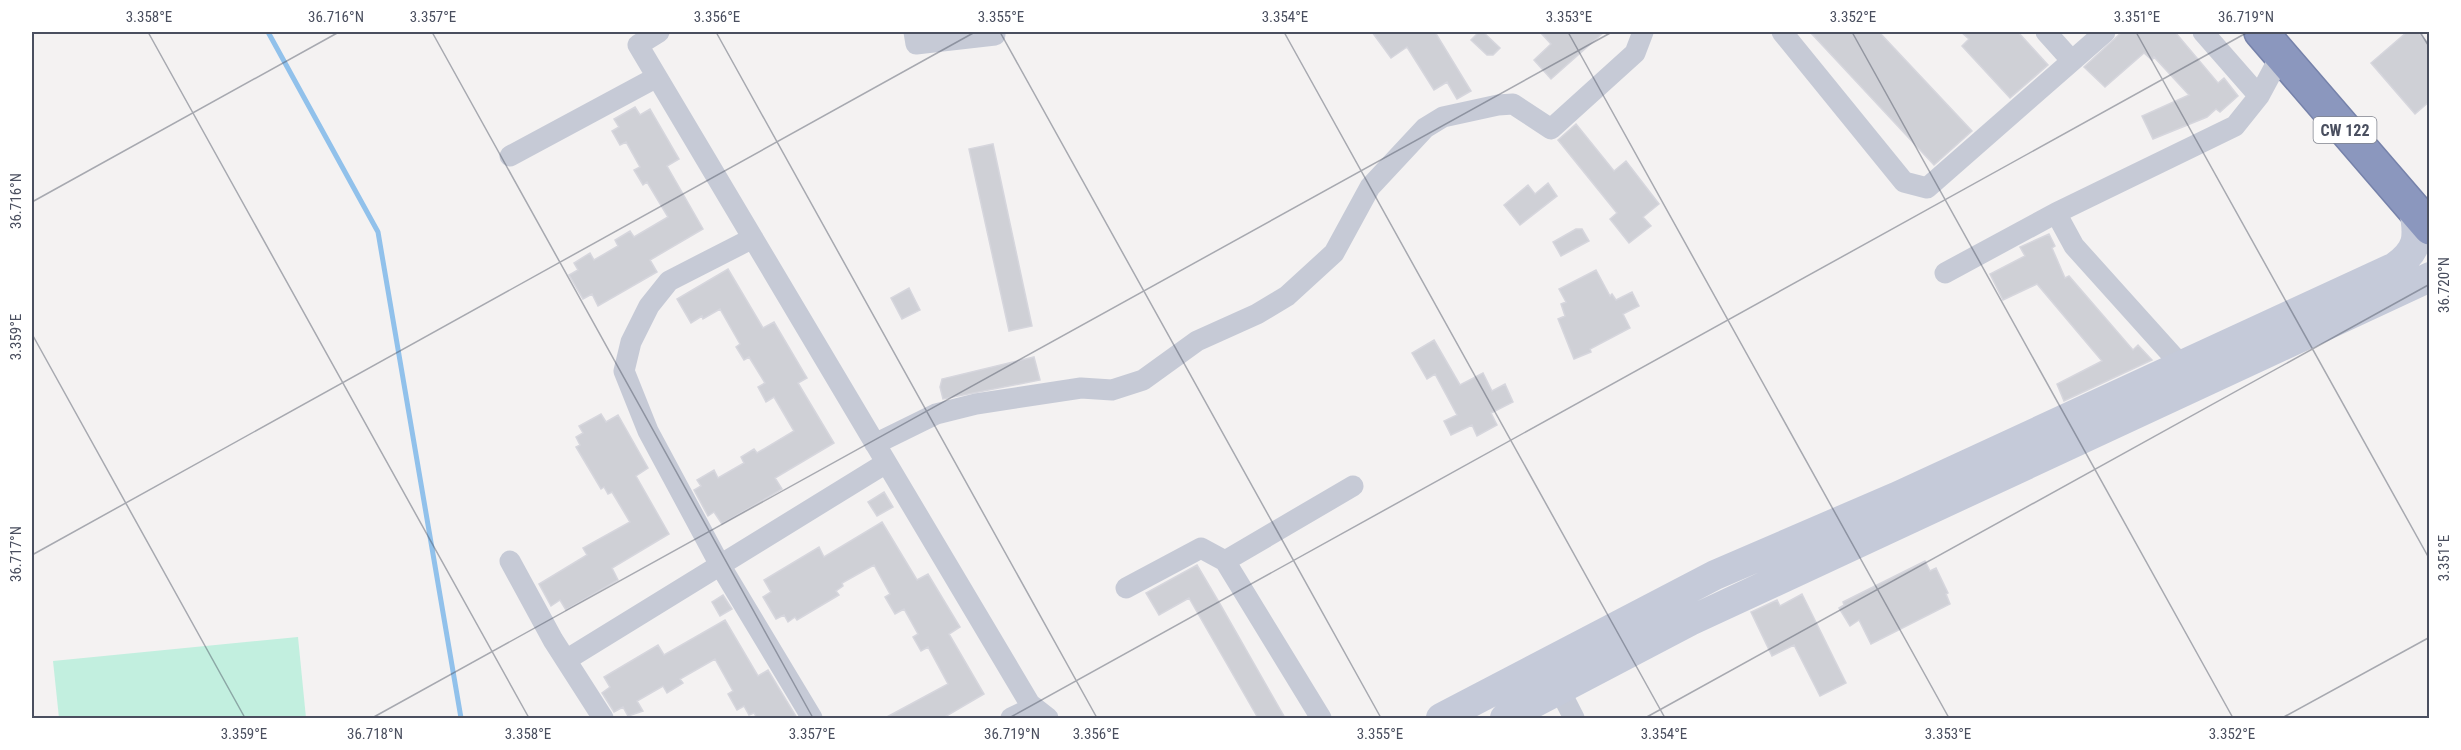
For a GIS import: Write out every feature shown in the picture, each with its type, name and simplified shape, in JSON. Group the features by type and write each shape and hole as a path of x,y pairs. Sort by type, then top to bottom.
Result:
{"highway":[{"name":"CW 122","path":"2278,39 2424,210"}],"street":[{"path":"659,32 638,45 1030,704 1041,713"},
{"path":"914,32 916,44 995,35 994,32"},
{"path":"875,444 936,414 976,404 1080,388 1112,390 1143,380 1197,341 1257,314 1287,296 1334,253 1370,187 1425,128 1443,117 1513,104 1551,129 1635,53 1643,32"},
{"path":"1782,32 1904,182 1927,188 2105,32"},
{"path":"2046,32 2072,61"},
{"path":"2203,32 2259,96"},
{"path":"1946,273 2056,213 2235,126 2259,96 2278,39"},
{"path":"510,156 657,77"},
{"path":"1441,718 1715,575 1896,497 2346,291 2412,254 2424,210"},
{"path":"2056,213 2074,246 2182,366"},
{"path":"753,238 669,281 649,306 631,342 624,371 648,431 720,565 812,718"},
{"path":"1505,718 1690,621 2430,277"},
{"path":"566,660 886,463"},
{"path":"1225,561 1353,486"},
{"path":"1126,588 1201,548 1225,561 1321,718"},
{"path":"510,561 566,660 603,718"},
{"path":"1546,663 1574,718"},
{"path":"1011,718 1041,713"}],"green space":[{"path":"298,637 306,718 59,718 53,661"}],"building":[{"path":"1372,32 1435,32 1471,91 1457,99 1447,82 1434,90 1407,47 1391,58"},
{"path":"1479,32 1483,32 1500,48 1493,55 1487,55 1471,40"},
{"path":"1540,32 1604,32 1551,79 1534,60 1551,44"},
{"path":"1810,32 1879,32 1972,131 1934,165"},
{"path":"1961,32 2018,32 2048,65 2010,98 1962,46 1969,39"},
{"path":"2122,32 2175,32 2218,83 2224,78 2238,96 2220,112 2216,109 2207,117 2153,139 2142,116 2189,95 2154,57 2152,60 2144,53 2105,87 2084,67"},
{"path":"2407,32 2418,32 2430,45 2430,101 2415,114 2371,63"},
{"path":"635,107 640,115 650,109 679,159 667,166 703,229 650,260 657,272 598,306 592,294 583,299 569,275 578,270 574,263 590,253 594,260 618,246 615,240 630,231 634,237 668,217 647,182 643,185 634,170 640,167 626,142 620,145 612,131 619,127 614,119"},
{"path":"1576,124 1614,171 1626,161 1659,204 1643,217 1651,226 1629,243 1610,219 1617,213 1558,140"},
{"path":"993,144 1032,326 1009,331 969,149"},
{"path":"1548,183 1557,196 1520,225 1504,205 1528,185 1535,194"},
{"path":"1576,229 1582,229 1589,241 1561,256 1553,242"},
{"path":"2049,234 2055,246 2052,248 2065,278 2069,276 2133,350 2138,345 2152,360 2064,401 2057,384 2102,361 2037,284 2003,300 1990,274 2025,256 2020,247"},
{"path":"728,269 763,328 774,322 807,378 798,383 834,443 775,478 782,489 722,524 714,512 708,516 694,490 701,486 697,480 714,470 718,478 744,463 741,457 754,449 757,453 794,431 774,397 766,402 758,387 765,383 749,357 744,360 736,347 740,344 720,309 691,323 677,299"},
{"path":"1596,270 1610,296 1612,294 1616,300 1632,292 1639,306 1623,314 1630,328 1590,349 1591,352 1574,359 1558,319 1565,316 1561,304 1566,302 1559,289"},
{"path":"909,288 920,310 902,319 891,298"},
{"path":"1434,340 1460,385 1483,373 1492,391 1505,384 1513,402 1491,413 1497,425 1477,436 1472,425 1451,435 1444,421 1457,415 1435,374 1427,379 1412,353"},
{"path":"1034,357 1040,380 943,399 940,387 942,379"},
{"path":"601,414 606,422 618,415 648,468 636,476 669,534 612,568 618,580 566,610 560,600 551,606 539,584 587,555 583,548 630,522 612,492 608,494 604,487 601,489 576,447 580,445 576,437 583,433 579,426"},
{"path":"884,492 893,507 877,516 868,502"},
{"path":"882,522 917,580 928,574 960,627 949,634 984,694 943,718 885,718 948,684 928,647 921,651 913,637 918,634 904,609 895,614 885,597 890,594 874,565 842,583 843,586 836,591 839,595 797,620 795,617 788,622 784,615 776,619 763,597 771,592 764,580 819,547 824,557"},
{"path":"1925,561 1930,571 1936,568 1948,593 1946,594 1950,604 1871,644 1859,620 1850,626 1839,608 1844,605 1843,602"},
{"path":"1197,565 1285,718 1258,718 1189,598 1159,615 1146,593"},
{"path":"1802,594 1846,683 1820,696 1794,645 1772,656 1751,612 1777,600 1780,606"},
{"path":"723,595 732,609 720,616 712,602"},
{"path":"725,620 758,676 768,670 797,718 757,718 754,713 749,715 744,706 737,710 728,694 733,691 715,659 680,679 683,683 667,693 663,686 637,701 643,711 628,716 623,707 614,712 602,693 610,687 604,677 658,645 664,655"}],"waterway":[{"path":"268,32 378,232 461,718"}]}
